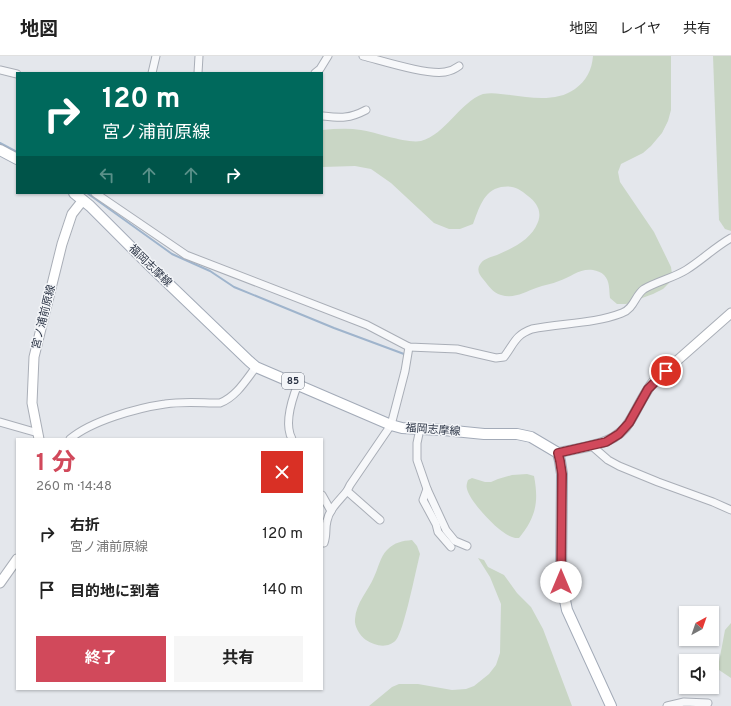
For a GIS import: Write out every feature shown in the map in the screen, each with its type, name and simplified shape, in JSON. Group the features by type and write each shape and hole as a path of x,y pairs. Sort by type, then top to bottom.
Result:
{"main road":[{"path":"0,150 16,158"},
{"name":"福岡志摩線","path":"75,194 216,330 256,366 391,425 402,428 484,434 517,434 531,437 558,453"},
{"name":"宮ノ浦前原線","path":"39,436 32,403 34,357 62,244 72,214 83,200"},
{"path":"611,706 567,610 561,582 562,474 558,453 606,442 619,434 629,423 654,381 731,313"},
{"path":"0,583 16,560"}],"street":[{"path":"152,72 156,56"},
{"path":"198,72 199,56"},
{"path":"316,72 320,69 328,56"},
{"path":"363,56 420,70 435,72 451,71 459,66"},
{"path":"0,70 16,74"},
{"path":"323,116 347,118 355,116 366,110"},
{"path":"96,194 186,255 367,325 408,347 457,349 500,358 504,357 518,336 532,329 607,318 623,313 631,306 643,290 685,270 731,238"},
{"path":"324,543 327,536 327,521 331,511 347,491 391,425 405,371 408,347"},
{"path":"71,438 83,430 103,421 143,408 165,404 220,403 231,397 238,390 256,366"},
{"path":"292,438 289,433 290,403 298,384"},
{"path":"0,422 39,436"},
{"path":"420,429 417,443 417,460 427,489 446,530 455,541 466,546"},
{"path":"592,446 608,460 619,466 731,510"},
{"path":"427,489 423,500 424,503 436,524 438,532 451,547"},
{"path":"347,491 380,520"},
{"path":"323,497 331,511"},
{"path":"668,706 684,702 708,703"}],"green space":[{"path":"593,56 671,56 671,110 668,121 662,133 651,146 643,153 621,164 618,172 620,182 654,232 671,267 672,274 669,283 663,289 653,294 626,304 617,304 610,298 606,277 597,271 584,270 556,282 519,294 506,296 498,294 479,274 479,267 486,259 521,243 535,228 539,218 538,208 536,204 522,191 509,186 495,189 482,201 473,224 460,229 449,229 434,223 391,183 371,169 355,166 323,167 323,130 356,129 408,141 421,141 430,138 438,132 467,104 483,94 496,93 544,98 560,96 579,86 585,79 591,66"},
{"path":"713,56 731,56 731,231 725,229 719,220"},
{"path":"527,474 534,476 536,494 535,509 533,516 525,530 519,538 514,538 500,530 479,509 469,495 467,484 468,480 472,478 485,482 491,482 512,475"},
{"path":"412,540 417,546 420,554 403,625 393,643 385,646 373,644 364,638 356,628 356,613 385,553 390,547 402,541"},
{"path":"478,558 484,560 488,567 504,575 517,593 531,607 543,629 572,706 369,706 392,687 399,684 418,684 452,690 466,689 474,686 489,674 496,665 500,653 501,604 490,577"},
{"path":"731,623 731,678 719,670 719,662 725,630"}],"waterway":[{"path":"0,143 16,151"},
{"path":"88,194 172,254 210,271 234,287 334,328 404,354"}],"route":[{"path":"561,582 562,474 558,453 606,442 619,434 629,423 648,389 654,381 666,371"}]}
